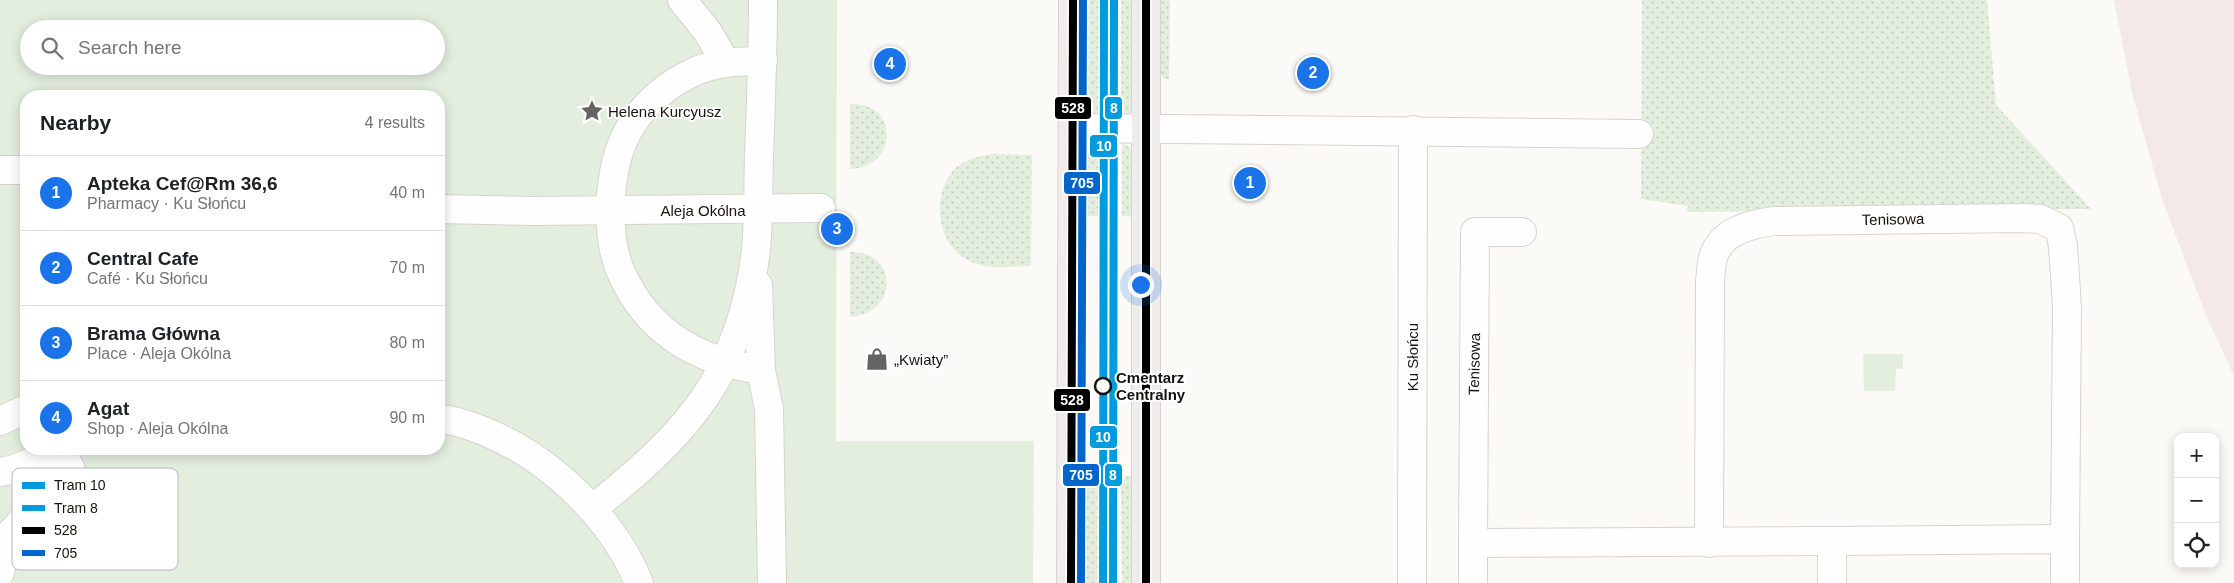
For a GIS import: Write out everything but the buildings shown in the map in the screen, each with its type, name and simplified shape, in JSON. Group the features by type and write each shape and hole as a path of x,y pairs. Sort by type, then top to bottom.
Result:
{"main road":[{"path":"1071,583 1073,0"},
{"path":"1146,0 1146,583"}],"street":[{"path":"682,0 707,31 726,63"},
{"name":"Aleja Okólna","path":"445,209 758,210 764,0"},
{"path":"761,370 725,363 697,351 662,329 639,302 620,270 612,232 611,211 615,169 620,148 627,132 642,111 658,95 696,71 726,63 763,61"},
{"path":"1074,128 1412,130 1639,134"},
{"name":"Ku Słońcu","path":"1412,130 1412,583"},
{"path":"0,170 20,170"},
{"path":"772,583 769,409 761,370 756,250 758,210 822,208"},
{"name":"Tenisowa","path":"1709,543 1710,282 1713,257 1719,246 1730,235 1742,228 1774,220 2040,219 2059,228 2063,246 2067,307 2065,583"},
{"name":"Tenisowa","path":"1473,583 1475,232 1522,232"},
{"path":"592,509 642,468 664,446 703,399 725,363 738,328 749,291 756,250"},
{"path":"0,421 20,412"},
{"path":"445,420 483,431 528,455 572,489 592,509 621,549 638,583"},
{"path":"17,468 37,460 55,457 66,460 70,468"},
{"path":"0,573 4,543 12,532"},
{"path":"1473,543 1709,543 1832,540 2065,539"},
{"path":"1832,540 1832,583"}],"shaded area":[{"path":"2114,0 2234,0 2234,376 2205,313 2162,199 2132,93"}],"green space":[{"path":"0,0 837,0 836,441 1034,441 1033,583 0,583"},
{"path":"1085,0 1101,0 1101,117 1090,112 1085,100"},
{"path":"1121,0 1135,0 1134,109 1121,117"},
{"path":"1157,0 1170,0 1169,79 1164,79 1158,71"},
{"path":"1642,0 1987,0 1996,105 2091,209 1687,212 1688,206 1641,199"},
{"path":"850,104 866,106 877,112 884,122 887,134 885,146 878,157 866,165 850,169"},
{"path":"1099,142 1099,216 1085,216 1086,153 1093,144"},
{"path":"1122,142 1134,153 1135,217 1122,216"},
{"path":"993,154 1032,155 1031,266 995,267 974,263 962,257 945,236 940,210 941,196 945,183 952,172 961,164 976,157"},
{"path":"850,252 866,254 877,261 884,271 887,283 885,295 878,305 866,313 850,317"},
{"path":"1863,354 1903,354 1903,369 1896,369 1895,391 1864,391"},
{"path":"1099,474 1099,583 1085,583 1086,475"},
{"path":"1121,476 1134,476 1134,583 1122,583"}],"tram line":[{"name":"10","path":"1103,583 1104,0"},
{"name":"8","path":"1113,583 1114,0"}],"transit line":[{"name":"528","path":"1071,583 1073,0"},
{"name":"705","path":"1081,583 1083,0"},
{"name":"528","path":"1146,0 1146,583"}],"place":[{"name":"Agat","path":"890,64"},
{"name":"Central Cafe","path":"1313,73"},
{"name":"Helena Kurcyusz","path":"592,111"},
{"name":"Apteka Cef@Rm 36,6","path":"1250,183"},
{"name":"Brama Główna","path":"837,229"},
{"name":"„Kwiaty”","path":"877,359"},
{"name":"Cmentarz Centralny","path":"1103,386"}]}
